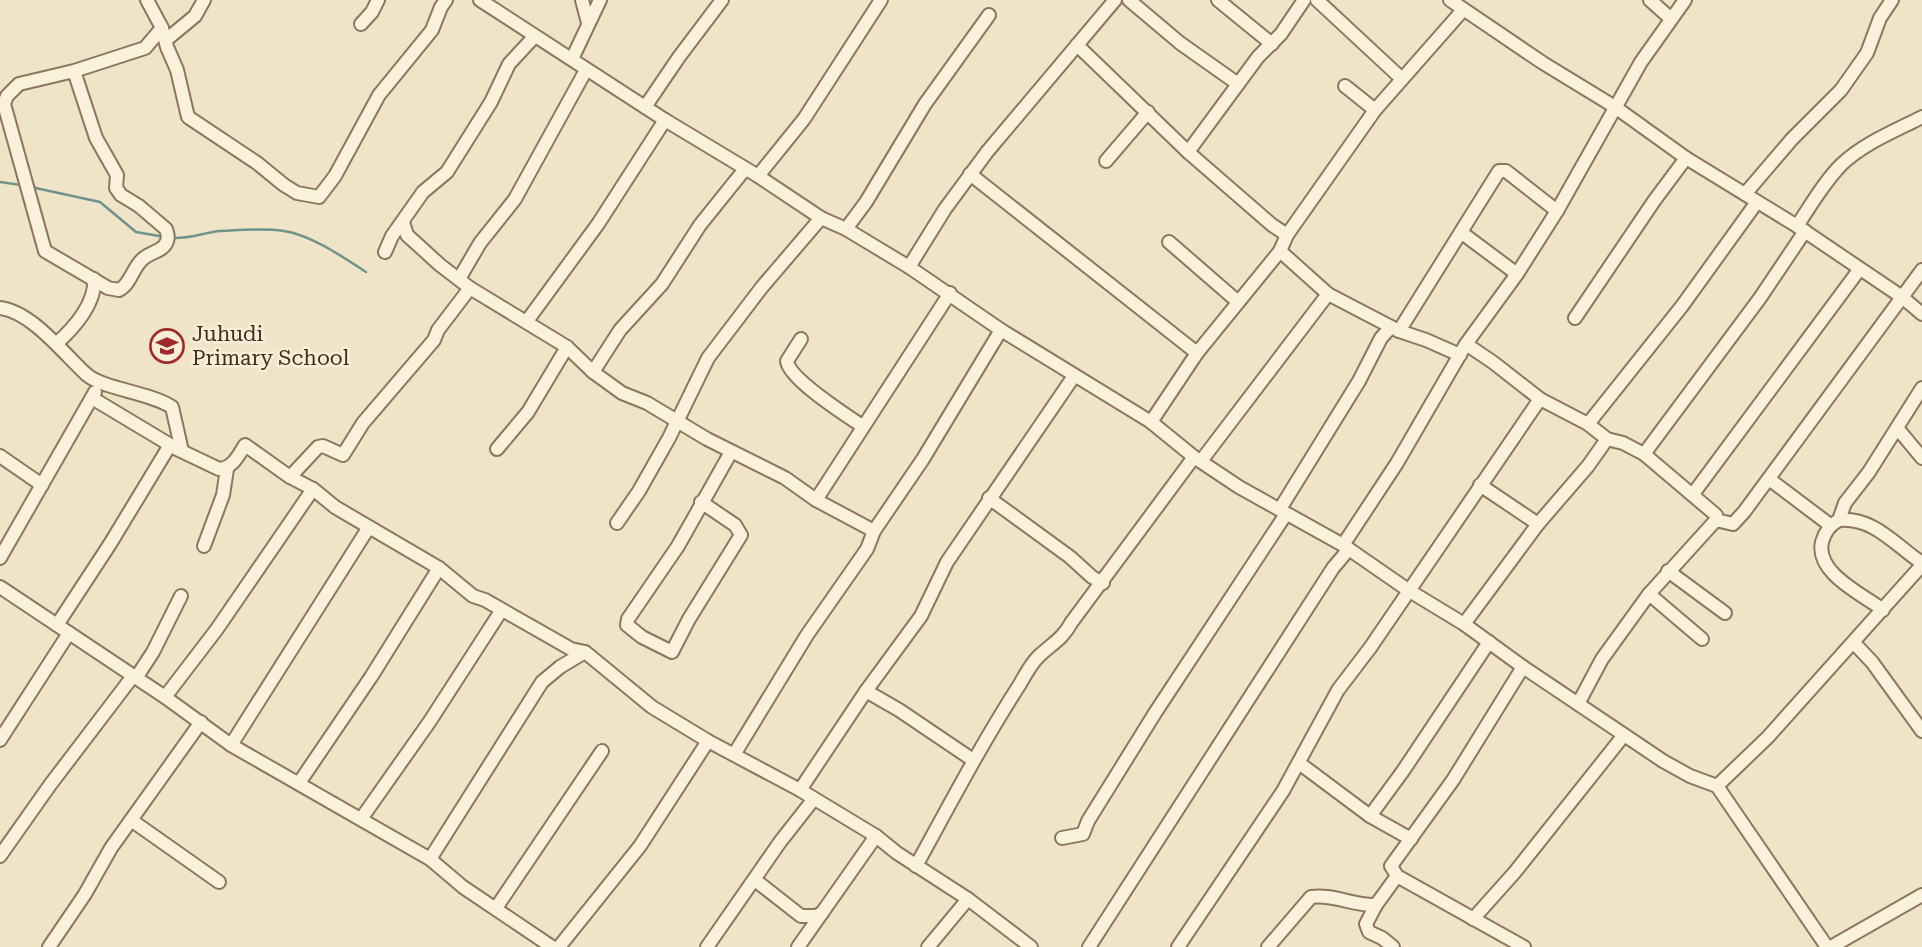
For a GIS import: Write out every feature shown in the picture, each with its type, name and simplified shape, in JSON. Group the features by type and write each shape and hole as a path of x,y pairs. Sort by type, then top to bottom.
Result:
{"street":[{"path":"148,0 164,34 180,80 188,117 297,193 319,197 335,176 379,95 432,30 442,2"},
{"path":"74,71 96,138 117,175 116,188 121,195 166,229 168,237 160,249 140,261 122,289 108,288 45,251 4,104 7,96 19,84 74,71 145,48 195,16 204,0"},
{"path":"361,23 373,12 379,0"},
{"path":"480,0 821,218 846,229 950,293 1001,330 1151,422 1197,459 1239,487 1346,547 1678,770 1717,786 1829,947 1922,895"},
{"path":"582,0 589,23"},
{"path":"572,59 600,0"},
{"path":"645,107 722,0"},
{"path":"909,267 970,174 1115,0"},
{"path":"1129,0 1180,43 1238,84"},
{"path":"1218,0 1272,44"},
{"path":"1188,152 1304,0"},
{"path":"1317,0 1402,79"},
{"path":"1450,0 1543,63 1615,107 1686,158 1801,229 1902,297 1922,314"},
{"path":"1650,0 1670,18"},
{"path":"1089,947 1333,568 1463,349 1517,274 1557,211 1615,107 1670,18 1685,0"},
{"path":"758,176 804,119 880,1"},
{"path":"1745,194 1786,146 1841,90 1867,53 1887,2"},
{"path":"1151,422 1197,353 1280,251 1287,234 1375,110 1463,9"},
{"path":"846,229 866,202 925,104 989,15"},
{"path":"385,251 392,236 423,192 447,172 491,102 509,64 534,37"},
{"path":"1077,45 1188,152 1272,225 1287,234"},
{"path":"459,279 480,243 514,198 586,70"},
{"path":"1345,86 1375,110"},
{"path":"1106,161 1148,112"},
{"path":"1644,454 1760,298 1827,182 1842,165 1880,138 1922,117"},
{"path":"527,321 598,224 665,120"},
{"path":"1575,318 1686,158"},
{"path":"593,372 620,330 662,284 700,225 745,169"},
{"path":"1062,838 1083,834 1088,821 1155,713 1279,522 1381,338 1395,329 1427,284 1462,233 1496,174 1503,170 1557,211"},
{"path":"970,174 1197,353"},
{"path":"1588,424 1682,306 1758,202"},
{"path":"617,523 639,491 708,358 762,287 821,218"},
{"path":"403,222 407,235 440,265 470,288 567,347 593,372 622,393 647,403 731,452 785,478 816,500 874,531"},
{"path":"1462,233 1517,274"},
{"path":"1169,242 1237,301"},
{"path":"1280,251 1328,294 1395,329 1463,349 1494,363 1540,399 1588,424 1607,439 1623,443 1644,454 1713,511 1716,520"},
{"path":"1693,494 1859,270"},
{"path":"1716,520 1733,524 1922,270"},
{"path":"57,343 73,328 93,295 94,279"},
{"path":"93,295 108,288"},
{"path":"290,477 318,447 323,446 343,455 363,423 434,340 438,330 470,288"},
{"path":"816,500 950,293"},
{"path":"916,866 973,760 1033,664 1066,633 1120,556 1328,294"},
{"path":"0,308 28,320 57,343 87,376 161,400 172,407 182,451"},
{"path":"735,753 807,635 867,549 874,531 923,459 1001,330"},
{"path":"801,340 787,361 789,369 862,426"},
{"path":"497,449 528,412 567,347"},
{"path":"800,790 866,691 921,616 947,562 1074,376"},
{"path":"0,558 100,382"},
{"path":"1883,610 1831,571 1821,548 1824,536 1898,429 1922,388"},
{"path":"92,398 208,466 227,469"},
{"path":"1178,947 1299,763 1338,690 1370,649 1540,399"},
{"path":"1898,429 1922,458"},
{"path":"1464,624 1538,524 1588,466 1607,439"},
{"path":"57,625 170,445"},
{"path":"204,545 223,495 227,469 245,445 290,477 313,489 335,507 439,568 473,596 485,600 570,649 584,652 652,706 708,741 735,753 876,836 916,866 968,899 1031,947"},
{"path":"701,502 738,527 741,535 689,619 672,652 632,632 627,625 628,619 663,569 692,521 701,502 731,452"},
{"path":"0,456 42,485"},
{"path":"1717,786 1768,737 1922,564 1878,529 1857,520 1835,523 1769,479"},
{"path":"1480,485 1538,524"},
{"path":"165,697 217,629 313,489"},
{"path":"989,498 1102,583"},
{"path":"1578,704 1602,659 1649,594 1716,520"},
{"path":"231,745 369,527"},
{"path":"299,783 439,568"},
{"path":"1668,571 1726,613"},
{"path":"1,589 165,697 231,745 430,859 463,887 496,908 536,942 552,947"},
{"path":"1649,594 1702,639"},
{"path":"0,856 50,785 153,652 181,596"},
{"path":"361,819 430,722 501,611"},
{"path":"0,740 69,633"},
{"path":"1370,816 1489,642"},
{"path":"1854,643 1872,662 1922,731"},
{"path":"430,859 542,682 584,652"},
{"path":"1523,667 1453,780 1391,866 1397,876 1524,947"},
{"path":"866,691 900,710 973,760"},
{"path":"50,947 111,848 201,722"},
{"path":"1473,919 1515,872 1624,735"},
{"path":"559,947 640,846 708,741"},
{"path":"496,908 602,751"},
{"path":"1299,763 1370,816 1411,839"},
{"path":"707,947 813,800"},
{"path":"131,820 219,882"},
{"path":"798,947 876,836"},
{"path":"1393,947 1367,929 1366,924 1397,876"},
{"path":"755,880 804,917 823,912"},
{"path":"1268,947 1311,897 1325,895 1363,905 1376,905"},
{"path":"929,947 968,899"},
{"path":"791,908 796,921 809,932"}],"waterway":[{"path":"0,182 21,185"},
{"path":"31,187 100,202 136,232 165,237"},
{"path":"172,238 219,231 284,231 316,242 366,272"}],"place":[{"name":"Juhudi Primary School","path":"167,346"}]}
